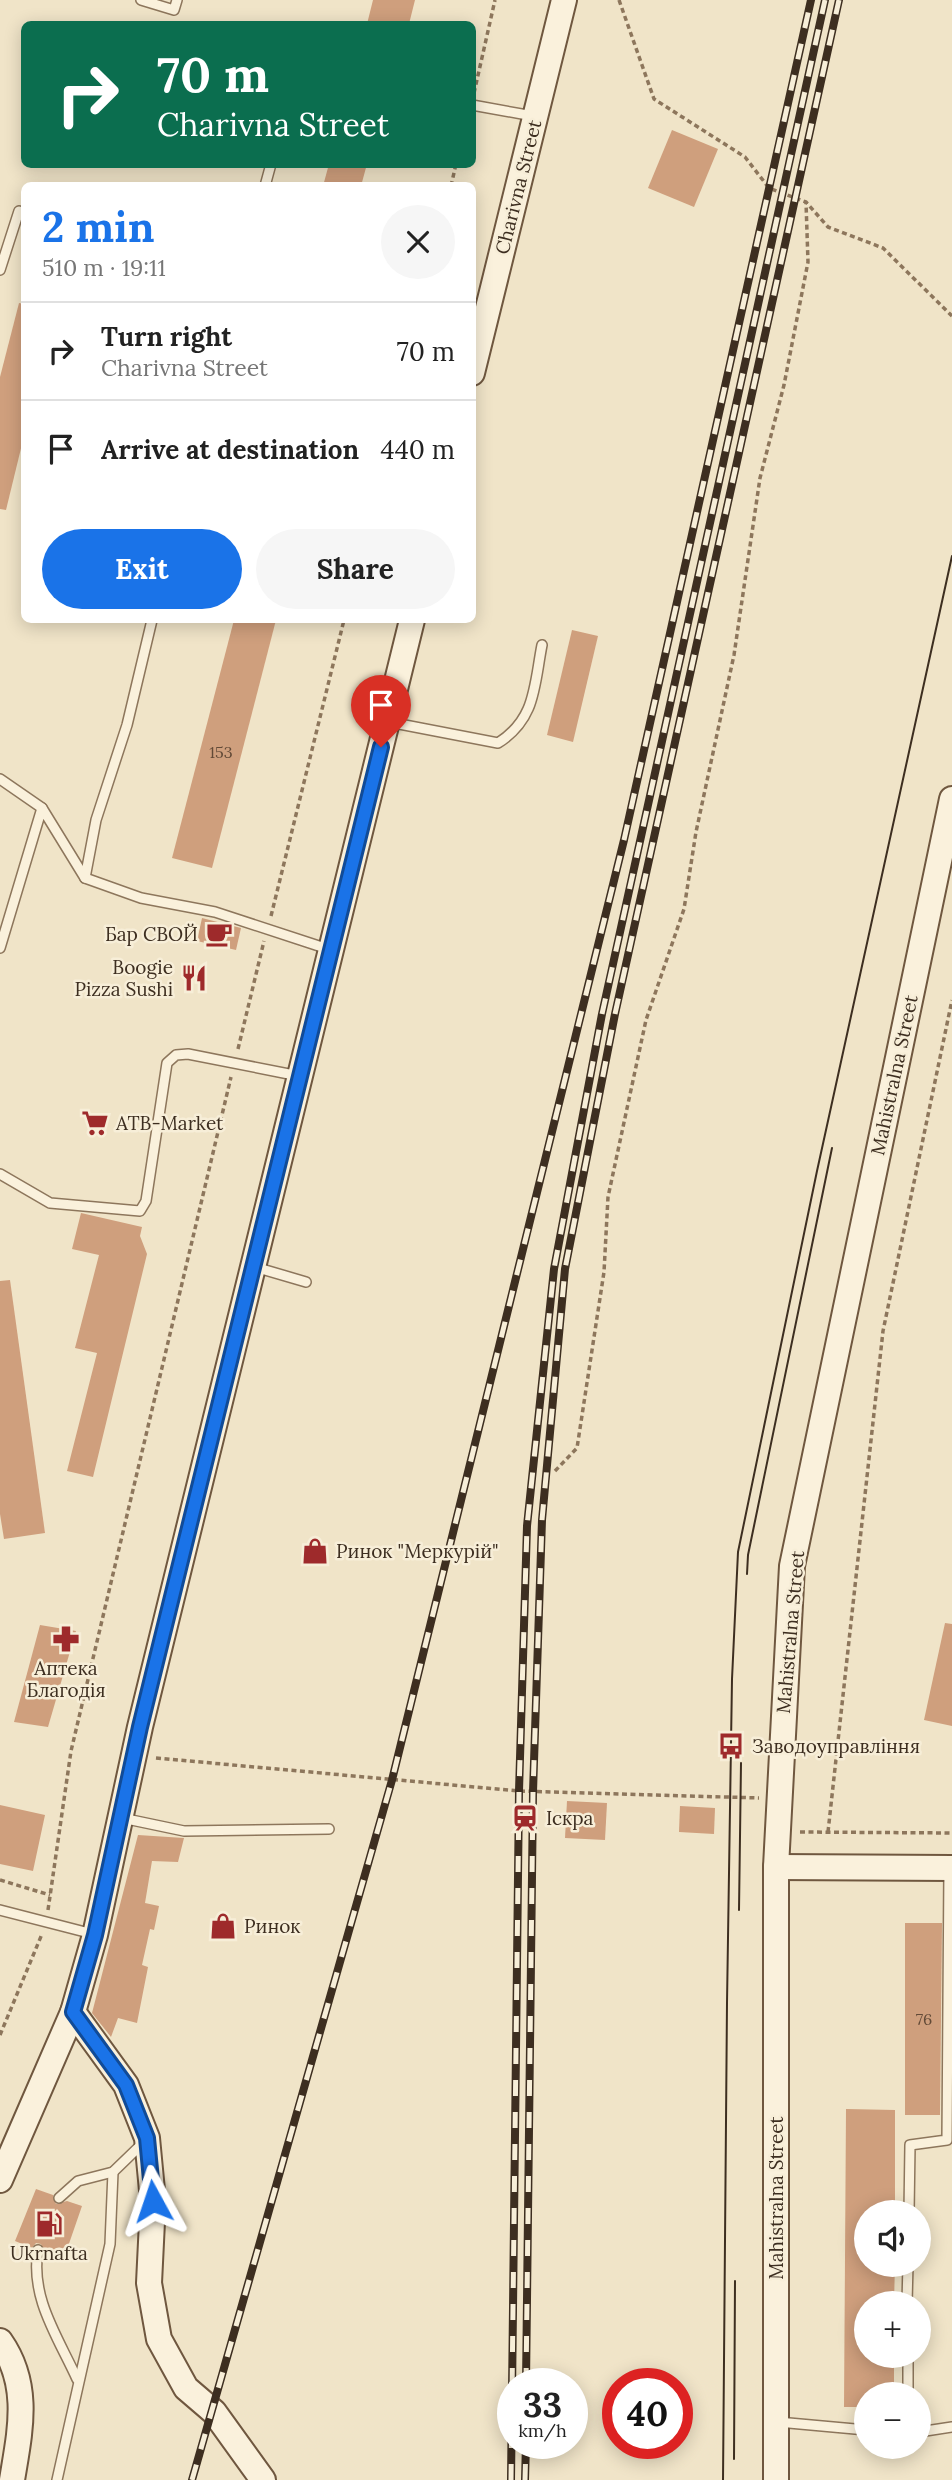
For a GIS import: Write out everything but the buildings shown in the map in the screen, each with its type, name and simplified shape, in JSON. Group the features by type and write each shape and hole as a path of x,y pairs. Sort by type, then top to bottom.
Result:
{"street":[{"name":"Charivna Street","path":"476,357 564,0"},
{"path":"0,2180 73,2012 95,1935 133,1756 411,623"},
{"name":"Mahistralna Street","path":"776,2480 776,1867 792,1566 952,799"},
{"path":"776,1867 950,1868"},
{"path":"73,2012 126,2085 147,2138 153,2201 149,2283 159,2339 186,2388 214,2412 263,2480"},
{"path":"0,2342 15,2370 21,2390 23,2414 12,2480"}],"lane":[{"path":"141,0 174,10 177,0"},
{"path":"476,106 536,117"},
{"path":"0,270 19,211"},
{"path":"85,878 96,820 127,725 151,623"},
{"path":"387,721 498,743 515,733 528,716 542,645"},
{"path":"0,779 42,808 85,878 141,898 215,912 331,950"},
{"path":"0,947 42,808"},
{"path":"0,1174 50,1203 140,1211 146,1201 167,1063 176,1055 188,1054 300,1076"},
{"path":"253,1267 306,1282"},
{"path":"120,1818 184,1830 329,1829"},
{"path":"909,2200 911,2145 947,2140 950,1868"},
{"path":"0,1910 95,1935"},
{"path":"59,2198 78,2181 113,2172 147,2138"},
{"path":"57,2480 110,2244 113,2172"},
{"path":"38,2250 34,2274 38,2297 78,2379"},
{"path":"776,2422 854,2429"},
{"path":"931,2430 952,2427"}],"path":[{"path":"476,82 495,0"},
{"path":"619,0 654,99 745,157 769,188 806,202 828,228 883,248 952,316"},
{"path":"555,1471 577,1448 604,1272 608,1197 646,1020 684,909 696,832 734,655 760,478 784,385 808,262 806,202"},
{"path":"0,2035 46,1924 71,1751 234,1063 343,623"},
{"path":"828,1832 883,1331 952,1000"},
{"path":"133,1756 519,1791 778,1798"},
{"path":"777,1832 952,1833"},
{"path":"0,1880 50,1895"}],"tram line":[{"path":"723,2480 732,1679 738,1552 817,1171 952,556"},
{"path":"747,1574 748,1555 832,1148"},
{"path":"739,1910 741,1763"},
{"path":"734,2459 735,2281"}],"railway":[{"path":"192,2480 392,1780 624,840 811,0"},
{"path":"511,2480 519,1791 527,1526 554,1269 602,1014 825,0"},
{"path":"526,2368 533,1792 542,1520 565,1269 615,1014 839,0"},
{"path":"525,2480 526,2459"}],"place":[{"name":"Бар СВОЙ","path":"219,934"},
{"name":"Boogie Pizza Sushi","path":"194,978"},
{"name":"ATB-Market","path":"95,1123"},
{"name":"Ринок \"Меркурій\"","path":"315,1551"},
{"name":"Аптека Благодія","path":"66,1639"},
{"name":"Заводоуправління","path":"731,1746"},
{"name":"Іскра","path":"525,1818"},
{"name":"Ринок","path":"223,1926"},
{"name":"Ukrnafta","path":"49,2224"}],"route":[{"path":"153,2201 147,2138 126,2085 73,2012 95,1935 140,1727 381,747"}]}
